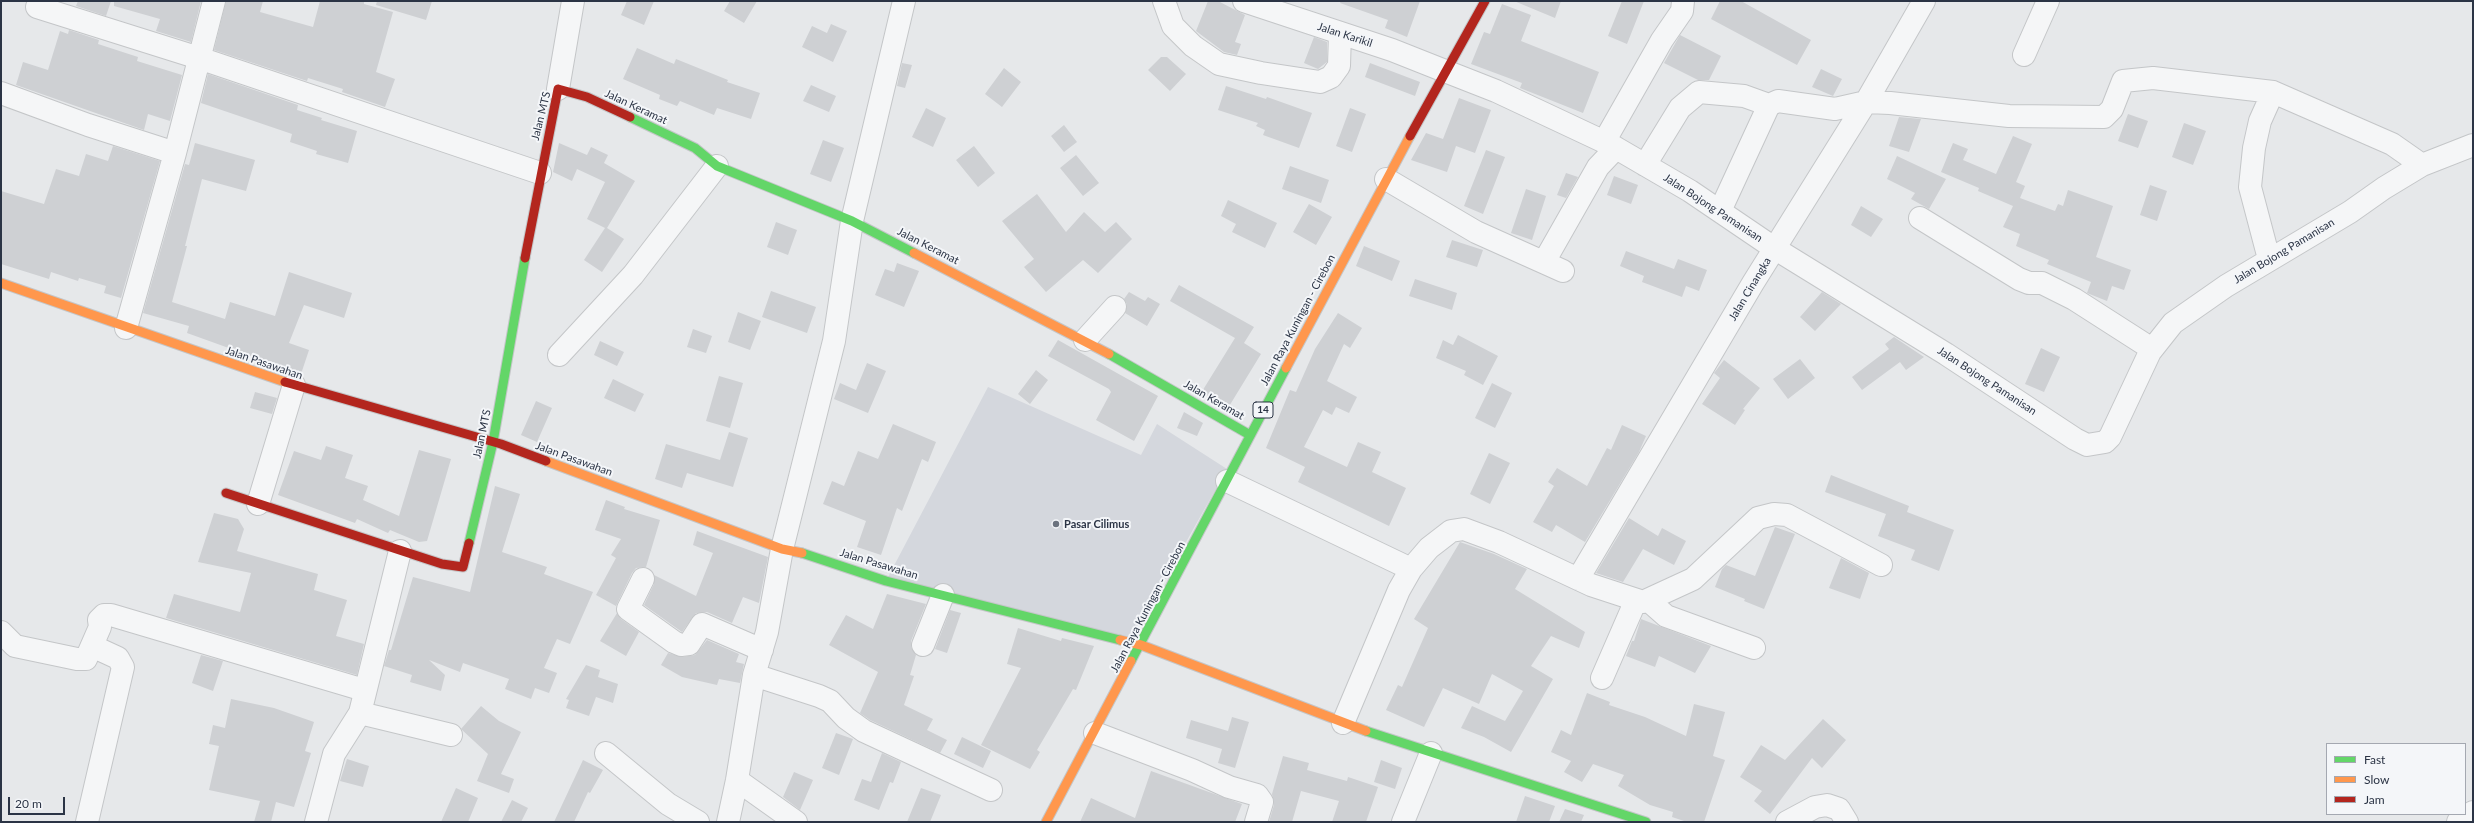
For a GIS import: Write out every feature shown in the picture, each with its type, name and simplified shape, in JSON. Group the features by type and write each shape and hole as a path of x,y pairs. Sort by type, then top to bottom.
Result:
{"main road":[{"name":"Jalan Raya Kuningan - Cirebon","path":"1046,822 1095,733 1227,481 1250,434 1386,179 1485,1"},
{"name":"Jalan MTS","path":"226,493 400,551 442,564 463,567 493,442 540,172 558,89 587,97"},
{"name":"Jalan Keramat","path":"587,97 695,148 717,166 852,221 1085,340 1250,434"},
{"name":"Jalan Pasawahan","path":"1,283 294,386 493,442 782,549 804,554 886,581 1141,645 1343,723 1431,753 1551,789 1646,822"}],"street":[{"path":"126,328 175,153 214,1"},
{"path":"558,89 573,1"},
{"path":"728,822 737,780 754,675 762,650 782,549 834,341 852,221 904,1"},
{"path":"1164,1 1173,26 1193,46 1219,64 1261,73 1320,82 1331,77 1339,66 1340,33"},
{"path":"1386,179 1476,232 1554,267 1598,167 1662,40 1682,10 1683,1"},
{"name":"Jalan Cinangka","path":"1578,579 1774,248 1866,102 1924,1"},
{"path":"2024,55 2048,1"},
{"name":"Jalan Karikil","path":"1247,2 1446,71"},
{"path":"37,7 199,58 540,172"},
{"name":"Jalan Bojong Pamanisan","path":"1446,71 1496,91 1610,145 1645,165 1720,211 1774,248 1946,354 2075,439 2087,445 2105,442 2110,437 2152,349 2172,323 2196,305 2269,259 2350,212 2384,188 2422,165 2473,145"},
{"path":"1720,211 1769,105 1778,101 1835,109 1866,102 1915,104 2009,116 2104,117 2112,109 2123,81 2153,78 2273,92 2392,144 2422,165"},
{"path":"1645,165 1680,108 1699,92 1744,96 1769,105"},
{"path":"2269,259 2250,187 2254,148 2260,121 2273,92"},
{"path":"1,93 88,125 175,153"},
{"path":"560,355 633,275 717,166"},
{"path":"1920,218 2019,279 2029,283 2042,283 2074,299 2152,349"},
{"path":"1085,340 1115,307"},
{"path":"258,504 294,386"},
{"path":"1227,481 1411,569"},
{"path":"1602,678 1643,600 1693,579 1758,518 1774,514 1787,515 1881,565"},
{"path":"1343,723 1399,590 1411,569 1429,548 1451,531 1464,529 1499,542 1578,579 1643,600 1666,616 1754,648"},
{"path":"316,822 334,754 360,713 364,690 400,551"},
{"path":"643,579 628,609 674,642 681,645 689,644 702,624 762,650"},
{"path":"923,645 943,595"},
{"path":"1,632 15,646 77,659 86,658 100,627 99,620 104,615 111,615 364,690"},
{"path":"87,822 123,667 118,658 92,646"},
{"path":"754,675 830,701 846,718 864,731 991,790"},
{"path":"360,713 451,735"},
{"path":"1095,733 1192,770 1229,787 1257,795 1262,802 1256,822"},
{"path":"606,752 668,804 698,822"},
{"path":"1404,822 1431,753"},
{"path":"737,780 796,822"},
{"path":"1787,822 1815,807 1826,804 1843,816"},
{"path":"2458,822 2473,812"}],"shaded area":[{"name":"Pasar Cilimus","path":"988,387 1141,455 1157,424 1227,469 1130,642 887,579"}],"building":[{"path":"78,1 111,1 106,16 76,6"},
{"path":"114,1 201,1 191,42 156,31 160,19 114,6"},
{"path":"226,1 263,1 260,12 313,27 320,1 364,1 364,4 393,12 376,72 395,79 385,107 342,92 343,89 308,78 307,81 214,50"},
{"path":"377,1 432,1 426,20 376,5"},
{"path":"627,1 654,1 644,25 621,15"},
{"path":"730,1 757,1 744,23 724,11"},
{"path":"1208,1 1218,1 1245,15 1235,42 1241,44 1237,55 1224,52 1196,31"},
{"path":"1341,1 1420,1 1407,37 1385,28 1388,20 1340,3"},
{"path":"1514,1 1561,1 1555,18"},
{"path":"1622,1 1644,1 1627,44 1608,36"},
{"path":"1720,1 1741,1 1811,40 1797,65 1711,19"},
{"path":"1502,4 1531,15 1521,41 1599,72 1583,113 1520,88 1522,83 1471,64 1484,32 1490,34"},
{"path":"831,24 847,31 833,62 802,47 812,26 827,33"},
{"path":"69,30 99,40 98,44 138,57 137,61 182,75 170,121 148,114 144,130 16,85 23,62 48,70 60,31 68,34"},
{"path":"1680,35 1721,56 1709,80 1698,80 1664,63"},
{"path":"1314,37 1327,42 1327,62 1318,69 1304,63"},
{"path":"637,48 674,64 676,59 728,80 727,82 760,93 751,119 717,108 714,115 680,101 677,106 659,99 660,95 623,79"},
{"path":"1161,57 1167,57 1186,74 1170,91 1148,70"},
{"path":"902,63 912,65 905,88 897,86"},
{"path":"1370,63 1420,82 1415,96 1365,77"},
{"path":"1004,68 1021,82 1002,107 985,94"},
{"path":"1821,69 1842,79 1833,96 1812,87"},
{"path":"208,74 298,105 297,110 322,118 321,120 357,131 348,163 316,154 317,151 290,142 292,134 201,103"},
{"path":"811,85 836,96 829,112 803,101"},
{"path":"1226,86 1266,99 1267,97 1312,113 1299,148 1263,135 1265,130 1256,126 1258,123 1218,110"},
{"path":"1459,98 1491,110 1475,153 1456,146 1447,172 1411,160 1426,133 1443,139"},
{"path":"926,108 946,118 933,147 912,137"},
{"path":"1350,108 1366,114 1352,152 1336,146"},
{"path":"2128,114 2148,121 2138,148 2118,141"},
{"path":"1899,117 1921,119 1909,152 1889,146"},
{"path":"2184,123 2206,131 2193,165 2172,157"},
{"path":"1064,125 1077,142 1064,152 1051,136"},
{"path":"2013,136 2032,144 2016,182 2025,186 2020,198 2055,211 2058,204 2063,206 2068,190 2113,206 2096,257 2131,270 2124,290 2112,286 2107,301 2087,293 2091,282 2047,264 2049,260 2016,246 2020,234 2003,227 2013,206 1978,191 1979,188 1941,172 1953,143 1968,149 1963,160 1996,174"},
{"path":"823,140 844,148 831,182 810,174"},
{"path":"195,143 255,160 246,191 202,179 185,246 187,246 172,302 225,319 230,302 275,316 289,272 352,293 344,318 304,305 289,343 309,350 301,374 187,333 189,326 143,313 185,164 189,165"},
{"path":"559,143 587,155 591,147 608,155 604,163 635,181 607,228 624,239 602,272 584,260 605,228 587,219 605,182 577,169 572,181 553,172"},
{"path":"113,146 160,161 121,298 104,293 106,286 79,278 78,281 51,272 49,279 1,264 1,191 44,204 56,169 79,176 86,154 108,161"},
{"path":"974,146 995,173 978,187 956,160"},
{"path":"1486,150 1505,157 1483,214 1464,206"},
{"path":"1076,155 1099,183 1083,196 1060,168"},
{"path":"1897,156 1946,179 1929,209 1911,199 1915,193 1887,179"},
{"path":"1290,166 1329,180 1321,203 1282,189"},
{"path":"1566,173 1578,177 1566,198 1557,195"},
{"path":"1614,176 1638,185 1631,204 1607,195"},
{"path":"2150,185 2167,191 2157,221 2140,215"},
{"path":"1526,189 1546,196 1532,240 1511,233"},
{"path":"1037,194 1066,232 1084,212 1105,232 1116,222 1132,239 1098,273 1083,260 1046,292 1024,267 1034,259 1002,221"},
{"path":"1228,200 1277,223 1265,248 1232,232 1236,224 1221,216"},
{"path":"1309,204 1332,217 1316,245 1293,232"},
{"path":"1861,206 1883,219 1871,237 1851,225"},
{"path":"776,222 797,230 788,255 767,247"},
{"path":"1452,240 1483,250 1477,267 1446,257"},
{"path":"1364,246 1400,261 1392,281 1356,266"},
{"path":"1626,251 1674,269 1678,259 1707,270 1699,291 1686,286 1682,297 1642,282 1644,276 1620,266"},
{"path":"897,263 919,271 904,307 875,295 885,269 894,272"},
{"path":"1415,279 1457,293 1452,310 1409,296"},
{"path":"1179,285 1254,327 1244,343 1261,354 1228,408 1201,393 1235,338 1170,301"},
{"path":"771,291 816,307 807,333 762,317"},
{"path":"1129,292 1145,301 1148,297 1160,304 1147,326 1125,313 1127,304 1124,299"},
{"path":"1822,292 1841,304 1815,331 1800,317"},
{"path":"738,312 761,321 750,350 728,342"},
{"path":"1338,313 1362,328 1350,348 1344,344 1327,381 1357,397 1349,413 1336,407 1332,415 1323,410 1304,447 1347,467 1358,442 1381,452 1372,472 1406,488 1389,526 1298,482 1305,467 1266,448 1290,390 1296,392 1315,349"},
{"path":"693,329 712,336 706,353 687,347"},
{"path":"1458,335 1498,356 1483,385 1464,375 1466,371 1436,358 1443,340 1453,345"},
{"path":"1894,337 1924,357 1906,370 1900,362 1862,390 1852,377 1889,349 1885,344"},
{"path":"1058,340 1158,396 1134,441 1096,420 1111,392 1109,389 1048,356"},
{"path":"600,341 624,352 617,366 594,355"},
{"path":"2041,348 2060,357 2044,392 2025,384"},
{"path":"1800,359 1815,378 1788,399 1773,379"},
{"path":"1724,360 1760,388 1743,409 1745,410 1735,425 1702,404 1720,378 1714,373"},
{"path":"867,363 886,371 868,413 834,399 840,383 856,390"},
{"path":"1036,370 1048,380 1030,404 1018,394"},
{"path":"719,376 743,383 730,428 706,421"},
{"path":"613,379 644,394 635,412 604,398"},
{"path":"1492,383 1512,393 1495,428 1475,418"},
{"path":"255,392 277,398 272,414 250,408"},
{"path":"536,401 552,408 537,442 521,435"},
{"path":"1184,412 1203,423 1197,436 1177,428"},
{"path":"893,424 936,442 928,462 922,459 902,511 897,508 881,555 857,547 866,521 823,504 832,481 844,486 858,451 878,459"},
{"path":"1622,425 1646,436 1639,452 1585,542 1556,525 1552,532 1533,522 1554,486 1548,482 1557,468 1587,486 1607,448 1611,450"},
{"path":"729,432 748,438 733,487 687,473 682,488 655,479 666,444 720,460"},
{"path":"326,446 353,455 345,478 368,486 363,500 399,516 419,450 451,459 427,541 419,542 390,530 388,533 357,519 355,523 278,495 294,451 321,460"},
{"path":"1489,453 1510,463 1490,504 1470,494"},
{"path":"1831,475 1909,506 1907,512 1954,530 1939,571 1911,560 1915,550 1878,536 1886,514 1825,492"},
{"path":"495,486 520,494 502,552 547,567 544,574 593,592 570,644 557,639 544,668 557,673 549,693 535,688 531,699 505,689 509,679 463,663 460,672 429,660 445,675 441,691 410,682 412,675 384,666 389,650 391,650 413,577 470,592"},
{"path":"606,500 625,507 624,509 660,520 646,567 636,568 632,573 616,606 596,595 616,558 611,555 621,539 595,530"},
{"path":"214,513 238,519 244,529 237,551 318,574 314,590 347,600 336,636 364,644 357,675 166,618 174,594 240,612 251,573 198,562"},
{"path":"1629,518 1658,536 1662,528 1686,541 1674,565 1643,549 1623,582 1596,573"},
{"path":"1775,527 1795,534 1764,609 1744,601 1745,599 1715,587 1722,569 1726,565 1755,576"},
{"path":"697,531 768,557 759,603 743,597 732,623 707,612 696,613 682,632 644,605 654,584 654,575 696,596 713,553 693,545"},
{"path":"1460,542 1494,554 1527,569 1515,589 1585,632 1579,648 1551,636 1531,666 1553,679 1511,752 1484,737 1461,728 1472,706 1505,721 1523,691 1492,674 1479,704 1443,688 1424,727 1386,710 1398,685 1402,687 1428,628 1414,619"},
{"path":"1841,558 1869,573 1860,599 1829,588"},
{"path":"887,594 926,604 911,641 911,647 916,655 910,675 914,676 904,705 933,719 927,730 947,740 940,753 870,720 860,713 878,672 829,645 846,615 873,629"},
{"path":"950,610 961,613 947,653 935,649"},
{"path":"617,613 621,619 639,632 626,656 600,641"},
{"path":"1641,619 1711,646 1695,673 1659,656 1655,667 1626,656 1632,641 1634,641"},
{"path":"1018,628 1061,641 1062,638 1094,646 1076,690 1073,689 1037,750 1040,752 1030,769 981,745 1021,668 1007,664"},
{"path":"707,640 739,654 736,662 744,664 740,683 719,679 717,685 682,677 661,665 668,653 682,657 695,655"},
{"path":"201,655 223,661 213,691 192,683"},
{"path":"586,665 600,670 598,677 618,684 613,703 596,697 589,716 566,708 569,700 566,699"},
{"path":"1587,693 1610,702 1609,705 1645,717 1686,736 1694,704 1725,712 1713,756 1725,760 1704,822 1687,822 1672,817 1673,812 1650,805 1618,786 1624,775 1593,764 1582,782 1564,772 1571,761 1551,752 1561,730 1571,735"},
{"path":"231,699 274,708 314,722 305,751 311,753 294,807 276,802 271,822 254,822 260,801 209,790 219,746 209,744 213,725 225,728"},
{"path":"481,706 499,721 521,732 501,774 514,779 509,793 477,781 488,754 461,729"},
{"path":"1232,717 1249,722 1235,768 1218,763 1222,749 1186,738 1191,720 1228,731"},
{"path":"1823,719 1846,740 1822,768 1812,758 1770,814 1754,801 1762,791 1740,777 1761,745 1785,760"},
{"path":"836,733 853,739 839,775 822,768"},
{"path":"962,737 991,751 983,768 954,754"},
{"path":"882,753 901,762 893,783 890,782 879,810 854,800 862,779 871,782"},
{"path":"1283,756 1309,763 1307,770 1347,781 1348,777 1378,787 1366,822 1332,822 1339,801 1301,791 1292,822 1269,822 1274,805 1272,794"},
{"path":"347,759 369,766 363,787 340,781"},
{"path":"583,760 603,770 590,793 588,792 574,822 554,822"},
{"path":"1381,760 1402,768 1395,789 1374,782"},
{"path":"1151,771 1242,804 1235,822 1080,822 1091,798 1135,818"},
{"path":"794,772 813,780 800,810 783,797"},
{"path":"456,788 478,798 468,822 441,822"},
{"path":"921,788 941,795 930,822 907,822"},
{"path":"1525,796 1555,806 1549,822 1516,822"},
{"path":"512,800 528,808 521,822 501,822"},
{"path":"1565,809 1584,815 1581,822 1559,822"}],"traffic: fast":[{"path":"630,117 695,148 717,166 852,221 914,253"},
{"path":"469,543 493,442 525,258"},
{"path":"1109,354 1250,435"},
{"path":"1131,661 1286,368"},
{"path":"802,553 886,581 1120,640"},
{"path":"1366,731 1646,822"}],"traffic: slow":[{"path":"1286,368 1410,136"},
{"path":"914,253 1109,354"},
{"path":"1,283 285,382"},
{"path":"546,461 782,549 802,553"},
{"path":"1120,640 1141,645 1366,731"},
{"path":"1046,822 1131,661"}],"traffic: jam":[{"path":"1410,136 1485,1"},
{"path":"525,258 558,89 587,97 630,117"},
{"path":"285,382 501,444 546,461"},
{"path":"226,493 442,564 463,567 469,543"}],"place":[{"name":"Pasar Cilimus","path":"1056,524"}]}
